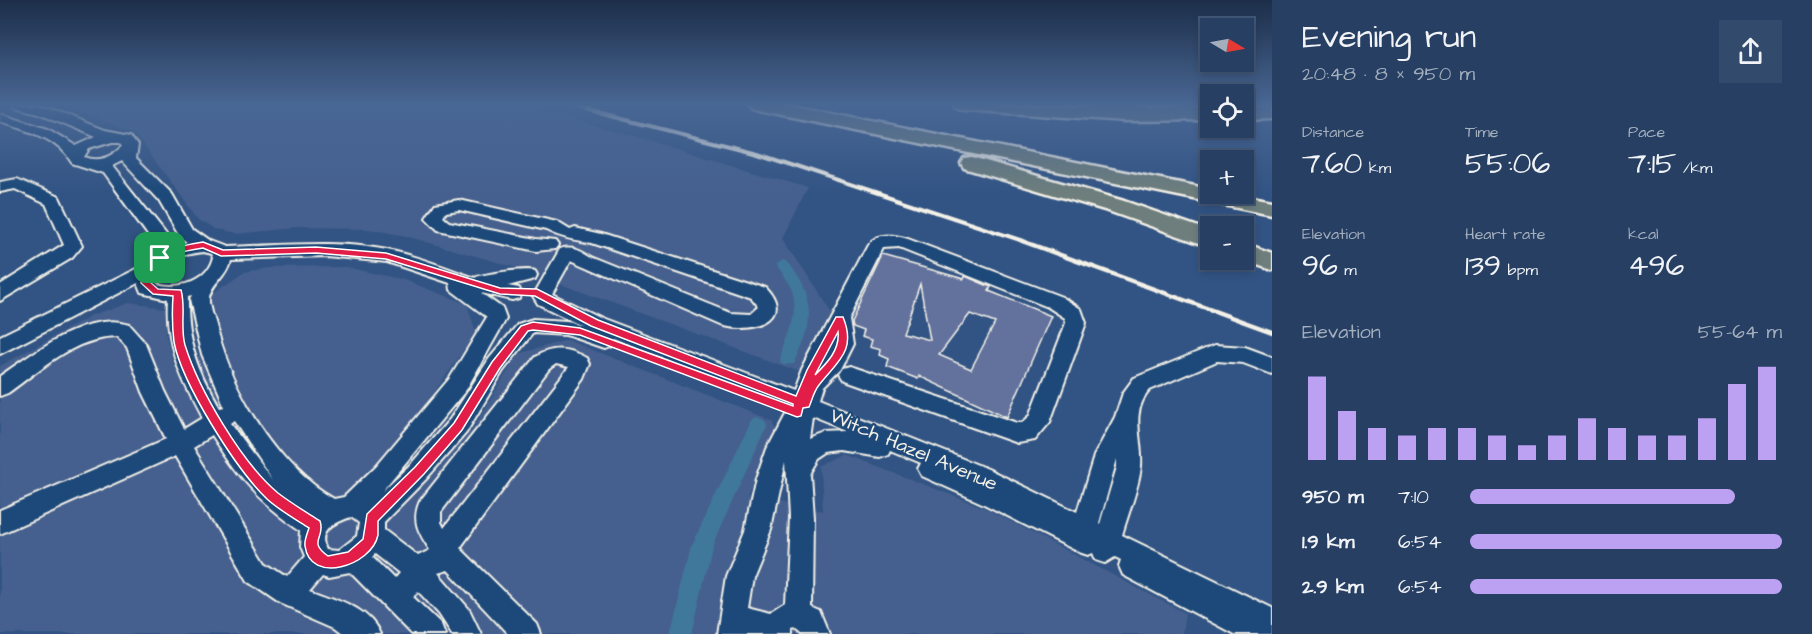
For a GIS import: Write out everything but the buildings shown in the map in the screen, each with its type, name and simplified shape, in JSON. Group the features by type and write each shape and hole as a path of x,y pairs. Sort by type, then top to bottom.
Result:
{"highway":[{"path":"862,134 974,163 1116,206 1200,235"},
{"path":"897,134 915,140 1272,218"},
{"path":"936,134 1272,208"},
{"path":"960,134 1200,177"},
{"path":"1254,188 1272,192"},
{"path":"1254,255 1272,262"}],"street":[{"path":"43,134 74,150 81,163 97,164 116,158 129,149"},
{"path":"99,134 126,138 131,145 128,159 166,198 186,233 203,245 217,249 220,260"},
{"path":"76,156 84,146 111,137"},
{"path":"97,164 110,170 124,195 159,237 152,272 166,294 178,293 204,283"},
{"path":"124,195 152,183"},
{"path":"0,187 17,184 53,201 73,246 66,254 0,294"},
{"path":"562,244 536,245 444,226 434,219 435,213 441,208 459,205 551,226 562,244 586,261 728,320 746,324 755,322 767,311 768,304 765,297 758,292 595,238 562,244"},
{"path":"801,408 797,457 801,518 793,628 731,627 739,576 758,530 768,479 778,447 813,384 833,364 841,349 843,336 840,320 877,245 893,241 1055,302 1074,314 1076,323 1039,422 1028,433 1017,433 849,375"},
{"path":"348,519 458,384 496,316 499,301 513,292 562,244"},
{"path":"544,297 562,244"},
{"path":"0,346 26,331 152,272 181,248 203,245"},
{"path":"348,519 361,551 353,557 335,562 319,559 313,553 310,544 348,519 440,447 458,426 496,365 529,327 546,316 548,304 544,297 530,291 513,292 435,271 411,262 363,253 316,250 260,253 220,260 204,283 199,300 212,355 220,375 237,408 284,475 307,497 348,519 434,587 459,617 467,634"},
{"path":"435,271 471,293 508,328 529,327"},
{"path":"454,276 496,280 528,275"},
{"path":"178,293 177,318 180,346 197,387 233,449 256,480 274,497 348,519"},
{"name":"Witch Hazel Avenue","path":"544,297 594,323 801,408 980,476 1262,634"},
{"name":"Witch Hazel Avenue","path":"529,327 580,332 801,408 880,447 1095,539 1272,623"},
{"path":"0,387 75,339 101,330 122,330 136,344 154,392 180,443 257,572 289,594 345,617 366,634"},
{"path":"180,346 207,336"},
{"path":"1095,539 1129,467 1126,418 1134,393 1142,384 1215,353 1245,356 1272,366"},
{"path":"394,597 418,574 447,553 577,373 580,364 570,357 550,357 542,363 429,509 428,525 447,553 459,560 527,634"},
{"path":"197,387 220,375"},
{"path":"0,522 180,443 237,408"},
{"path":"416,435 440,447"},
{"path":"798,477 812,451 823,444 845,442 880,447"},
{"path":"768,479 798,477"},
{"path":"353,557 431,634"},
{"path":"289,594 319,559"}],"shaded area":[{"path":"135,134 626,134 808,188 783,238 830,312 803,373 517,268 406,236 369,229 298,228 235,234 215,230 198,219"},
{"path":"345,267 404,280 467,304 476,333 421,411 471,432 518,354 567,340 771,420 776,429 747,498 823,511 821,467 847,455 985,508 1185,613 1182,634 0,634 0,366 91,316 128,303 166,308 166,336 174,365 224,348 209,296 244,272 270,268"}],"waterway":[{"path":"782,266 798,290 803,312 788,360"},
{"path":"681,634 702,545 758,424"}],"railway":[{"path":"680,134 757,153 1026,242"},
{"path":"1022,241 1272,332"}],"route":[{"path":"160,258 147,271 146,283 156,292 178,293 177,318 180,344 197,387 233,449 256,480 274,497 316,526 311,535 310,544 313,553 319,559 327,562 344,561 361,551 371,535 373,526 371,518 419,471 458,426 496,365 525,329 533,326 567,328 580,332 642,353 797,413 799,402 812,370 840,320 843,344 833,364 813,384 805,404 799,402 675,352 594,323 545,299 537,292 500,291 386,256 316,250 221,253 217,249 203,245 181,248 160,258"}]}
